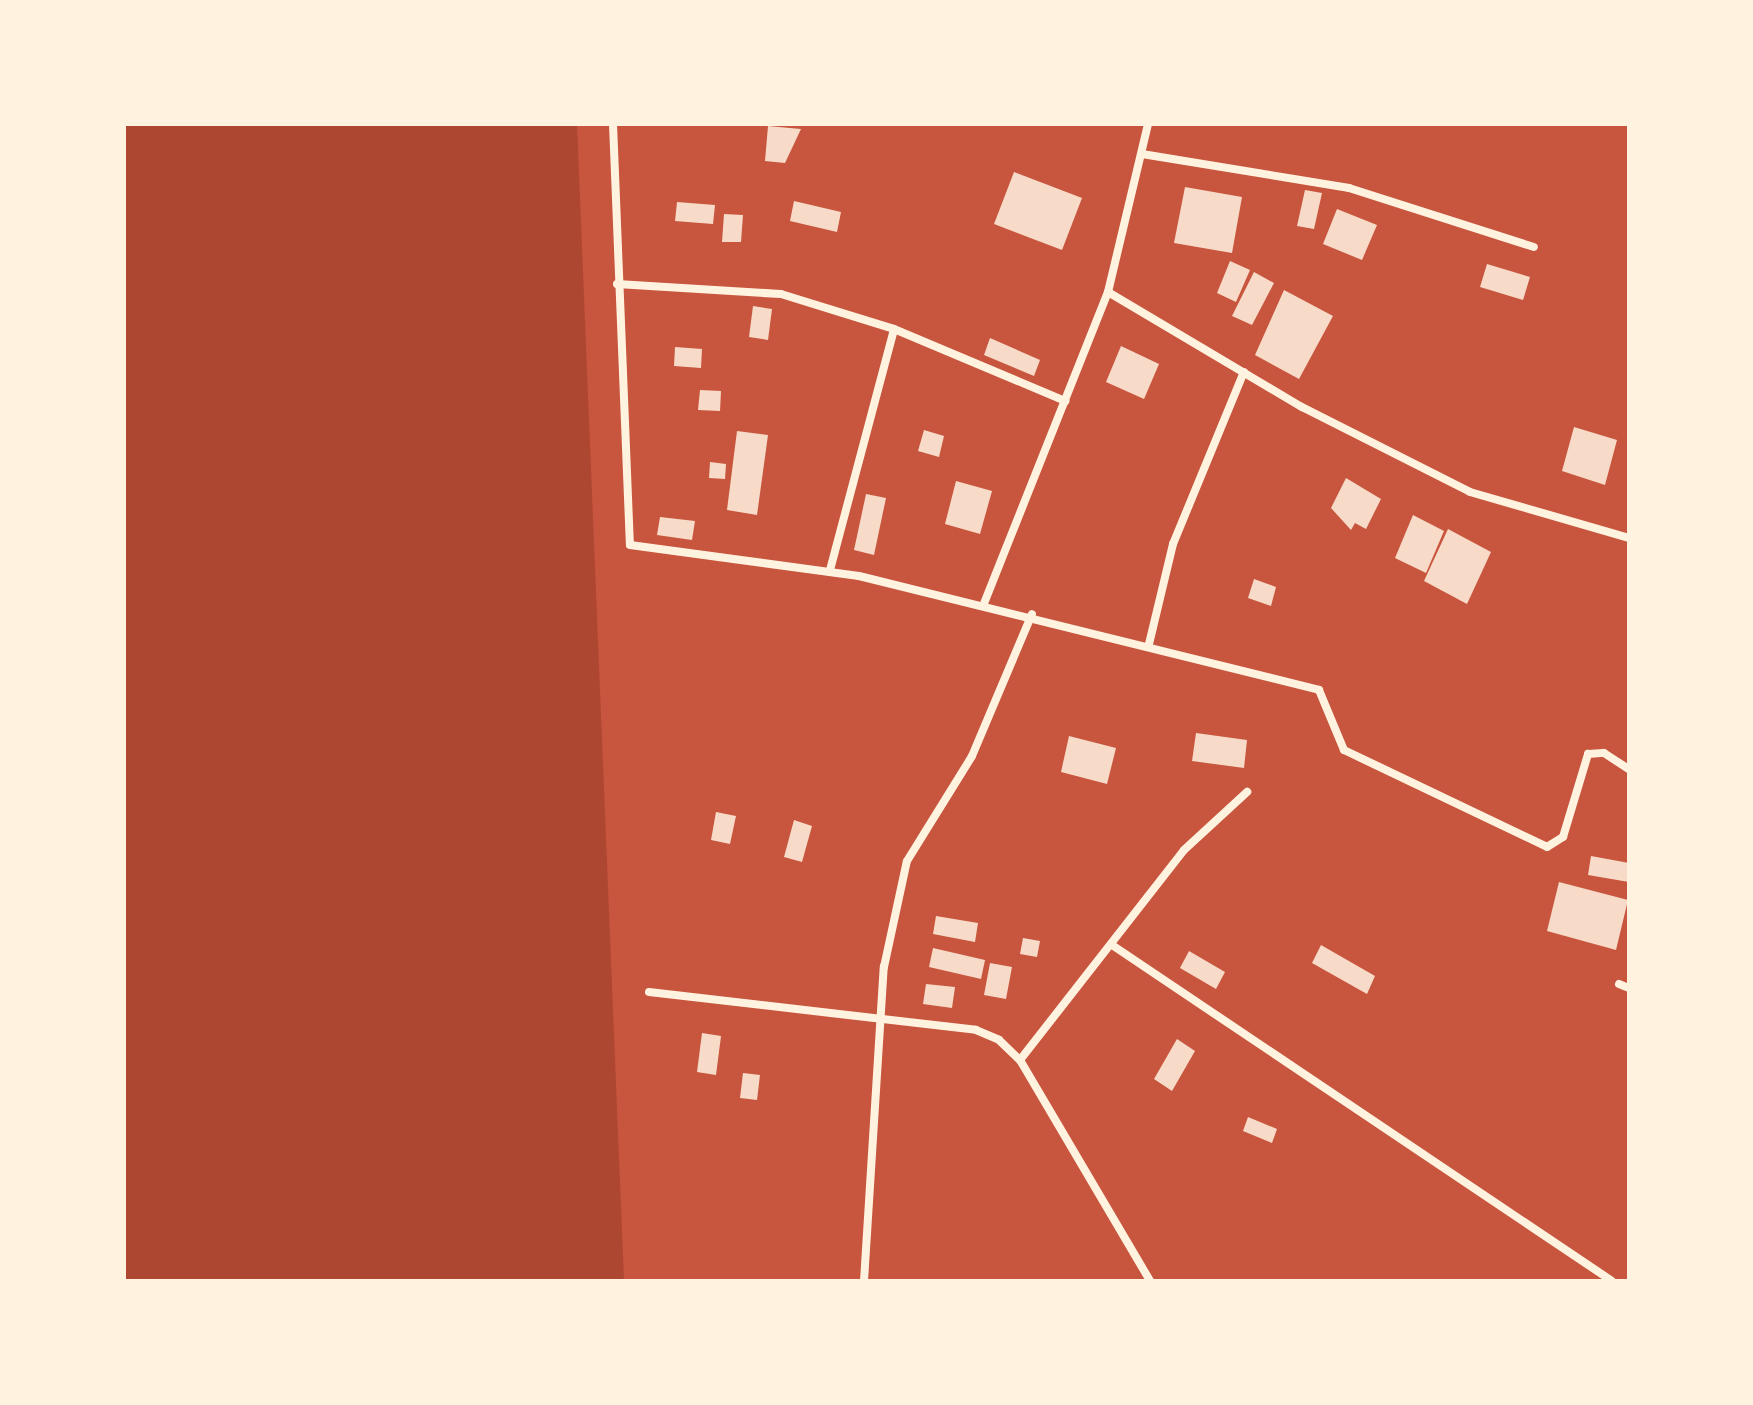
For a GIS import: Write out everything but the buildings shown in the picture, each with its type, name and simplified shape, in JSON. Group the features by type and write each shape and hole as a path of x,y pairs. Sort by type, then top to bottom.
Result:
{"street":[{"path":"613,124 625,541 830,570 983,606 1032,614 1319,690 1344,750 1547,847 1563,837 1588,754 1604,753 1629,769"},
{"path":"983,606 1108,292 1148,124"},
{"path":"1142,154 1349,188 1534,247"},
{"path":"617,284 781,294 894,329 1065,401"},
{"path":"1108,292 1244,372 1470,492 1629,538"},
{"path":"830,570 894,329"},
{"path":"1149,644 1182,518 1244,372"},
{"path":"864,1281 879,1019 907,861 972,756 1032,614"},
{"path":"1020,1060 1204,827 1247,792"},
{"path":"1112,945 1612,1281"},
{"path":"1619,984 1629,988"},
{"path":"649,992 976,1030 1020,1060 1150,1281"}],"shaded area":[{"path":"124,124 577,124 624,1281 124,1281"}]}
